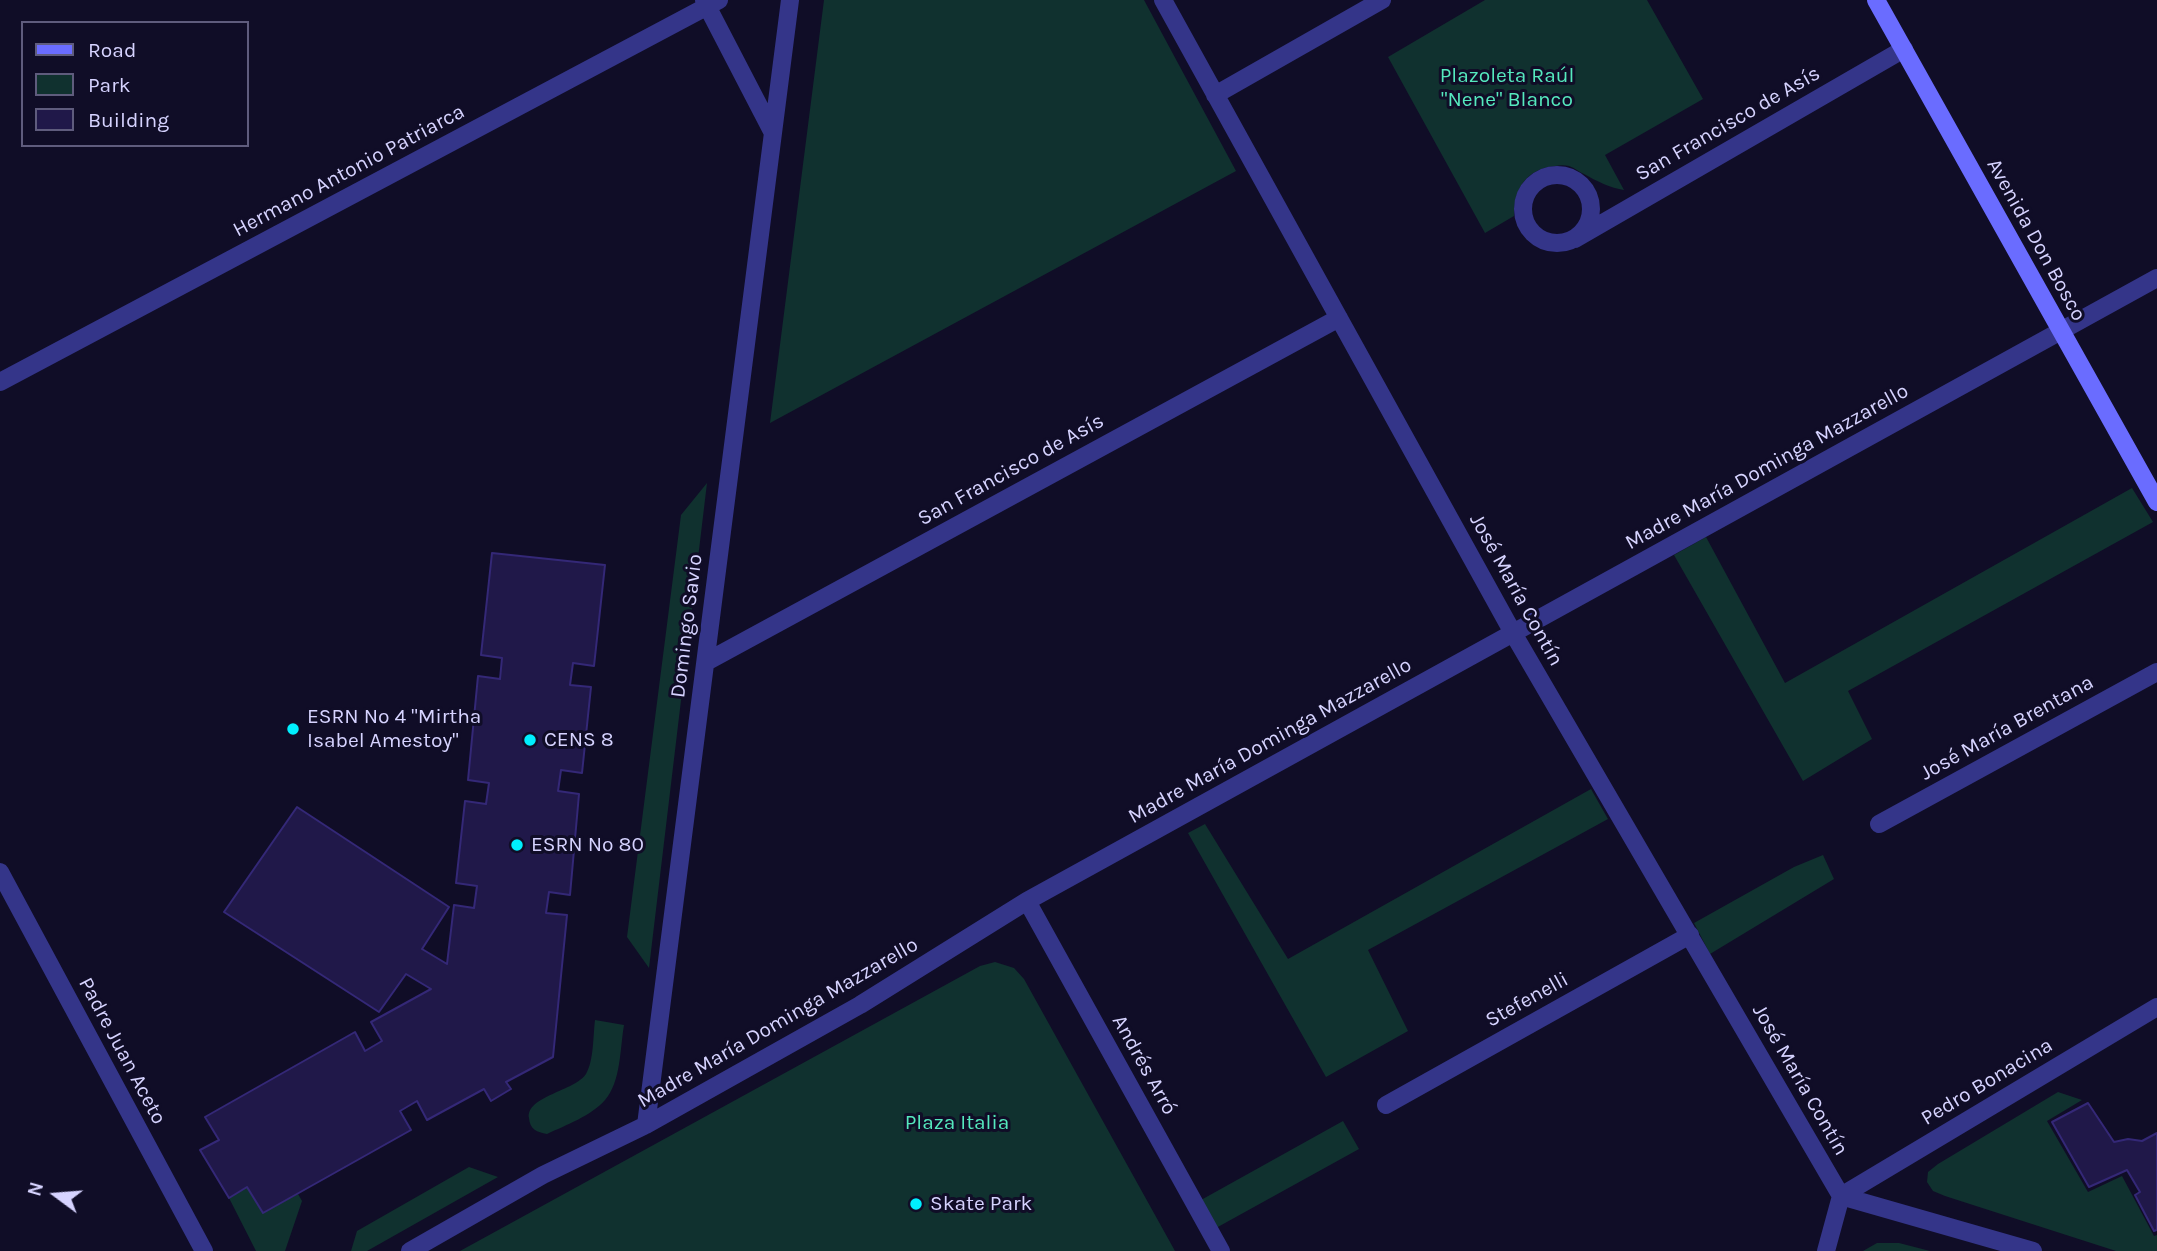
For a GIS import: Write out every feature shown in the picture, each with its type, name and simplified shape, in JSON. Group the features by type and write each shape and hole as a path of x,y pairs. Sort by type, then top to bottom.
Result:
{"main road":[{"name":"Avenida Don Bosco","path":"1877,0 2157,502"}],"street":[{"name":"Domingo Savio","path":"646,1125 790,0"},
{"name":"José María Contín","path":"1163,0 1513,633 1841,1196"},
{"path":"1215,94 1382,0"},
{"path":"710,2 773,133"},
{"name":"Hermano Antonio Patriarca","path":"0,382 710,2"},
{"name":"San Francisco de Asís","path":"1575,239 1904,49"},
{"name":"Madre María Dominga Mazzarello","path":"410,1251 542,1175 646,1125 860,1005 1027,901 2157,278"},
{"name":"San Francisco de Asís","path":"706,662 1339,318"},
{"name":"José María Brentana","path":"1879,824 2157,672"},
{"name":"Padre Juan Aceto","path":"0,872 204,1251"},
{"name":"Andrés Arró","path":"1027,901 1221,1251"},
{"name":"Stefenelli","path":"1386,1105 1690,935"},
{"name":"Pedro Bonacina","path":"1841,1196 2157,1007"},
{"path":"1826,1251 1841,1196 2033,1251"}],"green space":[{"path":"824,0 1144,0 1236,171 770,423"},
{"name":"Plazoleta Raúl \"Nene\" Blanco","path":"1485,0 1647,0 1703,99 1605,155 1624,190 1604,184 1569,166 1548,167 1526,179 1518,192 1514,216 1485,233 1388,57"},
{"path":"707,483 649,968 627,937 681,515"},
{"path":"2132,488 2153,522 1848,691 1872,739 1803,781 1674,555 1706,537 1785,683"},
{"path":"1591,789 1608,819 1368,950 1408,1031 1326,1077 1188,833 1205,824 1288,959"},
{"path":"1823,855 1834,879 1710,954 1694,923 1794,867"},
{"name":"Plaza Italia","path":"995,962 1014,968 1024,979 1175,1251 460,1251 980,966"},
{"path":"595,1020 624,1025 617,1074 610,1093 599,1106 578,1120 547,1134 537,1131 532,1128 529,1118 530,1110 535,1104 572,1085 586,1074 592,1055"},
{"path":"2058,1092 2082,1100 2047,1121 2088,1192 2122,1176 2154,1236 2157,1235 2157,1251 2116,1251 1945,1196 1933,1191 1927,1182 1928,1172 1938,1164"},
{"path":"1343,1121 1359,1149 1216,1228 1201,1200"},
{"path":"469,1167 498,1177 367,1251 351,1251 357,1231"},
{"path":"247,1187 263,1213 298,1194 302,1201 285,1251 256,1251 229,1198"},
{"path":"1877,1243 1899,1243 1930,1251 1863,1251"}],"building":[{"name":"ESRN Nº 80","path":"492,553 605,565 594,666 573,663 570,685 591,687 582,773 561,770 558,791 579,794 570,895 549,892 546,913 567,915 553,1057 506,1082 511,1089 491,1101 484,1089 427,1120 417,1101 400,1111 411,1130 263,1213 247,1187 229,1198 200,1150 219,1140 205,1117 355,1032 365,1051 382,1041 371,1022 431,989 406,974 379,1012 224,912 297,807 449,907 422,949 447,964 454,905 474,908 477,886 456,883 465,801 486,804 489,783 468,780 478,676 500,679 502,658 481,655"},
{"path":"2088,1103 2114,1142 2128,1139 2142,1141 2157,1133 2157,1230 2154,1231 2135,1195 2140,1192 2127,1170 2089,1187 2052,1122"}],"place":[{"name":"ESRN Nº 4 \"Mirtha Isabel Amestoy\"","path":"293,729"},
{"name":"CENS 8","path":"530,740"},
{"name":"ESRN Nº 80","path":"517,845"},
{"name":"Skate Park","path":"916,1204"}]}
